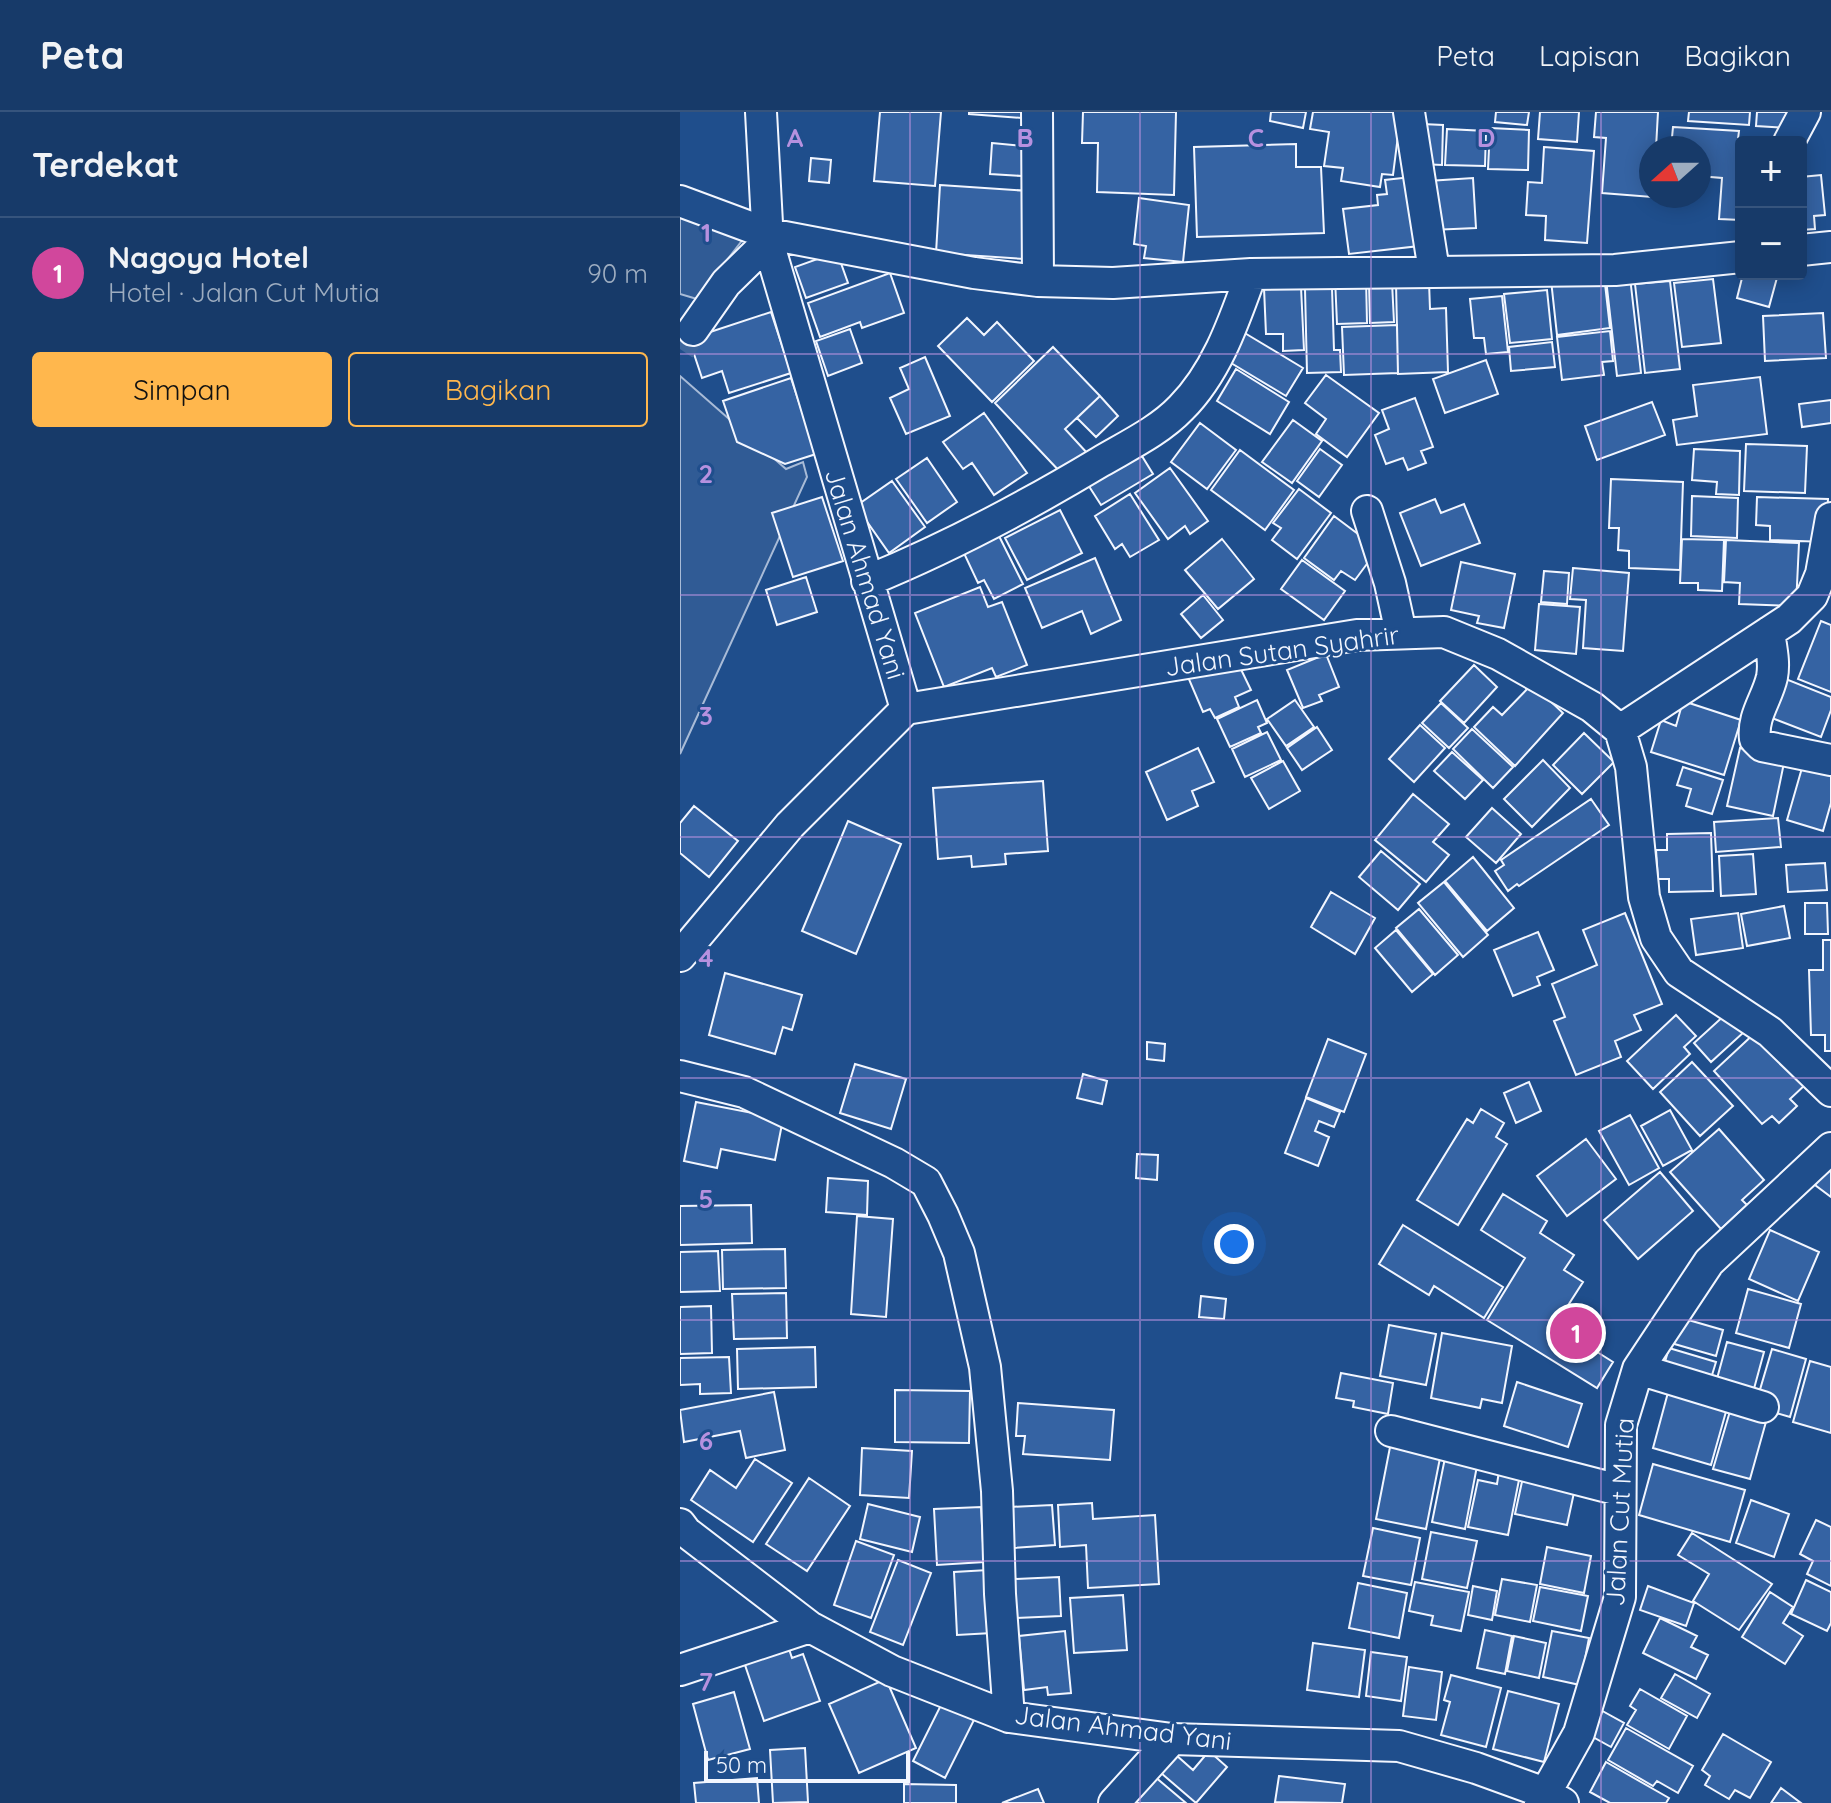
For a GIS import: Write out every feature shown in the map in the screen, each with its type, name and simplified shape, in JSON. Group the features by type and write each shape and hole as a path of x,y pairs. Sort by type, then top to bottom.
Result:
{"street":[{"name":"Jalan Ahmad Yani","path":"680,956 790,825 906,709 768,238 761,112"},
{"path":"1037,112 1038,281"},
{"path":"1409,112 1434,271"},
{"path":"1792,136 1805,112"},
{"path":"680,201 768,238 1038,281 1113,283 1251,274 1615,270 1735,258"},
{"path":"693,330 726,283 768,238"},
{"path":"1807,249 1831,247"},
{"path":"867,581 979,532 1151,432 1189,398 1228,336 1251,274"},
{"path":"1367,511 1390,583 1401,633"},
{"path":"1831,518 1821,574 1812,596 1789,619 1620,730 1631,767 1644,897 1656,938 1679,972 1770,1032 1831,1091"},
{"name":"Jalan Sutan Syahrir","path":"906,709 1357,635 1444,632 1498,654 1592,707 1620,730"},
{"path":"1769,632 1772,677 1757,716 1755,739 1762,746 1831,760"},
{"path":"680,1076 744,1092 894,1163 926,1182 943,1215 959,1253 985,1367 997,1491 1000,1594 1009,1717"},
{"name":"Jalan Cut Mutia","path":"1549,1800 1579,1733 1620,1597 1621,1425 1638,1369 1709,1262 1831,1148"},
{"path":"1638,1369 1763,1407"},
{"path":"1391,1431 1619,1490"},
{"name":"Jalan Ahmad Yani","path":"680,1524 686,1532 810,1627 892,1671 1009,1717 1172,1739 1399,1746 1476,1768 1549,1800"},
{"path":"680,1670 810,1627"},
{"path":"1114,1803 1172,1739"}],"shaded area":[{"path":"680,216 744,238 697,299 680,294"},
{"path":"680,376 786,469 803,462 807,477 680,754"}],"building":[{"path":"880,112 941,112 935,186 874,181"},
{"path":"1022,112 1022,118 969,114"},
{"path":"1083,112 1176,112 1174,195 1097,192 1098,143 1082,143"},
{"path":"1271,112 1306,112 1303,128 1270,121"},
{"path":"1313,112 1401,112 1393,175 1382,174 1380,187 1341,181 1343,168 1324,166 1329,132 1310,129"},
{"path":"1496,112 1529,112 1527,125 1495,122"},
{"path":"1540,112 1579,112 1577,142 1538,139"},
{"path":"1596,112 1658,112 1657,136 1639,136 1639,196 1602,193 1606,138 1594,137"},
{"path":"1689,112 1750,112 1749,125 1688,121"},
{"path":"1757,112 1787,112 1786,128 1756,126"},
{"path":"1422,124 1443,125 1442,165 1420,164"},
{"path":"1673,127 1739,131 1738,136 1735,136 1735,220 1719,219 1722,178 1711,177 1711,136 1672,136"},
{"path":"1490,128 1529,130 1528,170 1488,169"},
{"path":"1447,129 1486,131 1485,166 1445,165"},
{"path":"992,143 1024,146 1022,176 990,174"},
{"path":"1296,144 1296,167 1321,167 1324,233 1197,237 1194,147"},
{"path":"1544,147 1594,151 1587,243 1545,240 1546,216 1526,215 1528,182 1542,183"},
{"path":"811,158 831,160 829,183 809,181"},
{"path":"1821,175 1825,215 1814,216 1815,229 1807,230 1807,176"},
{"path":"1411,177 1419,246 1349,254 1343,209 1378,205 1377,195 1387,194 1385,180"},
{"path":"1473,178 1476,228 1431,230 1428,181"},
{"path":"940,185 1029,191 1024,259 936,253"},
{"path":"1139,198 1189,205 1183,262 1144,258 1146,246 1134,244"},
{"path":"837,252 848,283 806,298 795,267"},
{"path":"890,273 904,313 862,328 860,322 820,337 808,303"},
{"path":"1604,275 1610,328 1557,335 1551,280"},
{"path":"1366,277 1367,323 1337,324 1335,278"},
{"path":"1630,277 1641,373 1617,376 1606,279"},
{"path":"1713,279 1721,343 1682,347 1674,283"},
{"path":"1742,280 1776,280 1769,307 1737,298"},
{"path":"1670,281 1680,369 1645,373 1635,284"},
{"path":"1392,282 1394,322 1370,323 1369,283"},
{"path":"1429,282 1430,309 1446,308 1448,372 1398,374 1396,283"},
{"path":"1301,287 1304,350 1283,351 1283,334 1266,334 1264,288"},
{"path":"1332,288 1334,350 1340,350 1341,372 1307,373 1305,289"},
{"path":"1547,290 1552,339 1510,343 1504,294"},
{"path":"1502,296 1508,352 1486,354 1484,338 1474,338 1470,299"},
{"path":"771,312 791,373 729,393 722,371 702,378 689,339"},
{"path":"1823,313 1826,358 1765,361 1763,316"},
{"path":"967,318 984,335 997,322 1034,361 992,402 938,346"},
{"path":"1397,325 1398,373 1344,375 1342,327"},
{"path":"850,329 862,363 828,376 816,341"},
{"path":"1610,331 1613,361 1602,362 1604,375 1562,380 1557,337"},
{"path":"1243,332 1303,368 1286,396 1226,360"},
{"path":"1552,342 1555,367 1511,371 1509,347"},
{"path":"1053,347 1100,396 1065,429 1088,454 1064,476 995,403"},
{"path":"925,357 950,416 906,434 890,398 909,389 900,368"},
{"path":"1486,360 1498,394 1445,413 1433,379"},
{"path":"1236,369 1289,402 1270,434 1217,401"},
{"path":"1326,375 1379,413 1347,457 1316,434 1326,419 1305,403"},
{"path":"1760,377 1767,434 1677,445 1673,420 1697,416 1693,385"},
{"path":"791,378 816,454 785,464 737,442 723,401"},
{"path":"1100,396 1118,416 1096,437 1077,418"},
{"path":"1415,398 1433,447 1421,451 1426,463 1408,470 1403,458 1386,464 1375,435 1389,429 1382,410"},
{"path":"1831,400 1831,423 1802,427 1799,404"},
{"path":"1652,402 1665,435 1597,460 1585,426"},
{"path":"984,413 1027,473 994,495 972,463 963,469 943,442"},
{"path":"1293,420 1322,441 1292,483 1262,462"},
{"path":"1200,423 1236,450 1207,489 1171,462"},
{"path":"1746,444 1807,446 1805,493 1744,491"},
{"path":"1137,448 1153,474 1101,505 1085,480"},
{"path":"1320,449 1342,465 1319,497 1297,481"},
{"path":"1694,449 1740,451 1739,495 1716,494 1717,482 1692,480"},
{"path":"1240,450 1294,490 1265,530 1211,490"},
{"path":"927,458 957,502 927,523 896,479"},
{"path":"1170,468 1208,521 1190,534 1185,526 1168,539 1135,493"},
{"path":"1611,479 1683,482 1680,570 1629,568 1629,551 1618,550 1619,528 1609,528"},
{"path":"892,481 925,527 889,553 856,506"},
{"path":"1299,489 1331,513 1297,559 1272,540 1281,528 1273,523"},
{"path":"1130,494 1159,540 1130,557 1122,544 1115,549 1095,516"},
{"path":"1692,496 1738,498 1737,538 1691,536"},
{"path":"822,497 843,561 793,577 772,513"},
{"path":"1757,497 1828,499 1826,542 1770,540 1770,526 1756,525"},
{"path":"1435,499 1441,513 1464,504 1480,543 1421,566 1400,513"},
{"path":"1060,510 1082,553 1027,580 1005,538"},
{"path":"1334,516 1378,549 1355,580 1341,571 1334,580 1304,558"},
{"path":"997,532 1023,584 994,599 984,580 978,583 962,549"},
{"path":"1222,539 1254,579 1218,609 1185,570"},
{"path":"1682,539 1724,540 1722,591 1698,590 1698,583 1680,583"},
{"path":"1726,540 1799,543 1796,606 1739,604 1740,583 1724,582"},
{"path":"1095,558 1121,620 1091,634 1082,611 1042,628 1025,588"},
{"path":"1302,560 1345,591 1324,620 1281,589"},
{"path":"1461,562 1515,574 1504,628 1477,623 1479,616 1451,610"},
{"path":"1573,568 1629,573 1623,651 1583,648 1586,600 1570,599"},
{"path":"1544,571 1569,573 1567,604 1541,602"},
{"path":"806,577 817,612 777,625 766,590"},
{"path":"980,587 988,607 1002,602 1027,665 996,677 992,668 944,687 915,613"},
{"path":"1203,595 1223,620 1201,638 1181,614"},
{"path":"1539,604 1580,607 1576,654 1535,650"},
{"path":"1821,621 1831,625 1831,692 1798,679"},
{"path":"1326,654 1339,687 1319,695 1322,701 1303,708 1287,670"},
{"path":"1234,655 1251,690 1235,697 1239,707 1215,718 1210,709 1203,712 1188,677"},
{"path":"1474,665 1497,687 1464,723 1440,701"},
{"path":"1778,676 1831,697 1831,710 1821,737 1764,715"},
{"path":"1532,684 1563,713 1515,766 1474,727 1493,707 1502,715"},
{"path":"1257,700 1267,723 1258,727 1261,733 1230,747 1217,719"},
{"path":"1295,700 1314,727 1286,746 1267,719"},
{"path":"1683,701 1741,720 1724,775 1651,752 1661,720 1676,726"},
{"path":"1441,703 1468,728 1449,748 1422,723"},
{"path":"1420,725 1445,748 1414,782 1389,759"},
{"path":"1317,727 1332,750 1302,770 1287,748"},
{"path":"1472,729 1513,767 1493,788 1453,749"},
{"path":"1267,732 1281,760 1245,777 1232,749"},
{"path":"1584,733 1614,762 1582,794 1553,765"},
{"path":"1198,748 1214,782 1192,791 1198,806 1167,820 1146,772"},
{"path":"1740,748 1785,758 1773,816 1727,806"},
{"path":"1452,752 1483,780 1465,799 1434,771"},
{"path":"1543,760 1570,788 1532,827 1504,799"},
{"path":"1283,761 1300,791 1269,809 1251,778"},
{"path":"1804,761 1831,769 1831,803 1823,831 1787,820"},
{"path":"1683,767 1723,780 1712,814 1686,806 1691,789 1677,785"},
{"path":"1043,781 1048,851 1005,854 1006,864 972,867 971,856 938,859 933,788"},
{"path":"1413,794 1449,824 1433,842 1449,855 1426,882 1375,840"},
{"path":"1591,799 1609,825 1508,891 1495,871 1504,865 1501,860"},
{"path":"694,806 738,841 709,877 680,853 680,823"},
{"path":"1492,808 1521,834 1496,863 1466,837"},
{"path":"1778,818 1781,847 1716,852 1714,822"},
{"path":"848,821 901,844 856,954 802,931"},
{"path":"1711,833 1713,891 1669,892 1669,879 1658,879 1656,850 1667,850 1667,834"},
{"path":"1381,851 1420,884 1398,910 1359,877"},
{"path":"1753,854 1756,894 1721,896 1719,856"},
{"path":"1473,857 1514,908 1487,931 1445,881"},
{"path":"1825,863 1827,890 1788,892 1786,865"},
{"path":"1444,882 1488,935 1463,957 1418,903"},
{"path":"1331,892 1375,918 1355,954 1311,927"},
{"path":"1805,903 1827,903 1828,934 1805,934"},
{"path":"1784,906 1790,938 1747,946 1741,914"},
{"path":"1419,909 1458,955 1435,975 1396,928"},
{"path":"1625,913 1662,1004 1634,1015 1641,1030 1615,1041 1621,1057 1576,1075 1554,1021 1565,1017 1552,984 1597,965 1583,930"},
{"path":"1738,913 1743,948 1696,955 1691,919"},
{"path":"1396,930 1433,974 1412,992 1375,948"},
{"path":"1538,932 1554,970 1537,977 1540,985 1513,996 1494,950"},
{"path":"1823,940 1831,940 1831,1051 1825,1051 1825,1035 1811,1035 1809,970 1823,970"},
{"path":"725,973 802,995 792,1030 783,1027 775,1054 709,1035"},
{"path":"1727,1013 1744,1032 1711,1062 1694,1043"},
{"path":"1676,1015 1696,1036 1684,1047 1690,1054 1653,1089 1627,1061"},
{"path":"1757,1031 1806,1084 1790,1099 1797,1106 1779,1123 1772,1116 1762,1124 1714,1071"},
{"path":"1328,1039 1366,1054 1344,1112 1306,1097"},
{"path":"1147,1042 1165,1044 1164,1061 1147,1059"},
{"path":"1692,1062 1733,1106 1700,1136 1660,1092"},
{"path":"855,1064 906,1079 891,1129 840,1113"},
{"path":"1083,1074 1107,1081 1102,1104 1077,1098"},
{"path":"1529,1082 1541,1111 1516,1123 1504,1093"},
{"path":"1306,1098 1340,1112 1334,1127 1319,1121 1315,1131 1329,1137 1318,1166 1285,1153"},
{"path":"696,1102 783,1119 775,1160 721,1149 717,1168 684,1161"},
{"path":"1481,1109 1504,1123 1496,1137 1507,1144 1458,1225 1417,1200 1467,1119 1473,1123"},
{"path":"1670,1110 1692,1150 1663,1166 1641,1126"},
{"path":"1630,1115 1659,1168 1629,1185 1599,1131"},
{"path":"1719,1129 1764,1180 1742,1200 1747,1205 1721,1229 1670,1172"},
{"path":"1586,1139 1616,1179 1567,1216 1537,1176"},
{"path":"1137,1154 1158,1155 1157,1180 1136,1178"},
{"path":"1828,1166 1831,1168 1831,1197 1815,1185"},
{"path":"1660,1172 1693,1211 1638,1259 1604,1220"},
{"path":"828,1178 868,1181 867,1215 826,1212"},
{"path":"1503,1194 1547,1221 1540,1233 1574,1255 1564,1270 1583,1282 1567,1307 1575,1312 1564,1331 1613,1362 1597,1388 1487,1320 1525,1258 1481,1230"},
{"path":"751,1205 752,1243 680,1245 680,1206"},
{"path":"857,1216 893,1219 886,1317 851,1314"},
{"path":"1403,1225 1503,1287 1484,1318 1434,1286 1429,1295 1379,1264"},
{"path":"1770,1230 1819,1252 1798,1301 1749,1279"},
{"path":"785,1249 786,1288 723,1289 722,1250"},
{"path":"718,1251 720,1291 680,1292 680,1252"},
{"path":"1748,1289 1801,1304 1789,1348 1736,1333"},
{"path":"786,1293 787,1338 734,1339 732,1294"},
{"path":"1201,1296 1226,1299 1224,1319 1199,1317"},
{"path":"711,1306 712,1353 680,1354 680,1307"},
{"path":"1678,1317 1723,1330 1716,1356 1671,1343"},
{"path":"1389,1325 1436,1334 1426,1385 1380,1376"},
{"path":"1442,1333 1512,1346 1502,1403 1482,1399 1480,1408 1431,1398"},
{"path":"1727,1342 1764,1352 1752,1396 1715,1386"},
{"path":"815,1347 816,1387 738,1389 737,1349"},
{"path":"1669,1348 1716,1362 1709,1385 1662,1372"},
{"path":"1772,1349 1806,1359 1790,1417 1769,1411 1759,1393"},
{"path":"729,1357 731,1393 700,1394 700,1384 680,1385 680,1358"},
{"path":"1810,1361 1831,1367 1831,1433 1793,1422"},
{"path":"1341,1373 1393,1383 1388,1414 1353,1407 1354,1401 1336,1398"},
{"path":"1517,1382 1582,1404 1568,1447 1504,1426"},
{"path":"1670,1385 1729,1401 1711,1465 1653,1448"},
{"path":"895,1390 970,1391 969,1443 895,1442"},
{"path":"774,1392 785,1450 746,1458 740,1431 684,1442 680,1410"},
{"path":"1733,1401 1769,1411 1750,1479 1713,1469"},
{"path":"1018,1403 1114,1410 1110,1460 1023,1454 1025,1436 1016,1436"},
{"path":"1391,1442 1441,1453 1426,1529 1376,1519"},
{"path":"862,1448 912,1451 909,1498 860,1495"},
{"path":"1447,1448 1477,1466 1465,1529 1432,1522"},
{"path":"755,1459 792,1483 753,1542 691,1500 710,1470 736,1488"},
{"path":"1653,1464 1745,1490 1730,1542 1639,1515"},
{"path":"1500,1465 1521,1470 1508,1535 1468,1527 1478,1480 1497,1484"},
{"path":"1523,1477 1575,1488 1567,1525 1515,1514"},
{"path":"809,1478 850,1506 807,1571 766,1544"},
{"path":"1751,1500 1789,1514 1774,1557 1736,1543"},
{"path":"1092,1503 1093,1519 1155,1515 1159,1584 1088,1588 1086,1545 1060,1547 1058,1505"},
{"path":"868,1504 920,1517 912,1552 860,1539"},
{"path":"1052,1505 1055,1545 1013,1548 1010,1507"},
{"path":"981,1507 984,1562 937,1565 934,1509"},
{"path":"1816,1520 1831,1527 1831,1586 1807,1574 1813,1561 1800,1554"},
{"path":"1373,1528 1420,1538 1411,1585 1363,1576"},
{"path":"1431,1532 1477,1541 1467,1588 1422,1579"},
{"path":"1692,1533 1772,1584 1739,1630 1693,1601 1709,1574 1678,1555"},
{"path":"856,1541 894,1555 871,1618 834,1605"},
{"path":"1547,1547 1591,1556 1584,1593 1540,1584"},
{"path":"898,1560 931,1573 903,1645 870,1632"},
{"path":"988,1570 992,1633 957,1635 954,1572"},
{"path":"1059,1577 1061,1616 1016,1618 1014,1579"},
{"path":"1502,1579 1537,1585 1530,1622 1495,1615"},
{"path":"1806,1580 1831,1592 1831,1623 1827,1631 1791,1614"},
{"path":"1415,1582 1469,1592 1461,1631 1431,1625 1433,1616 1409,1611"},
{"path":"1358,1583 1407,1593 1399,1638 1349,1628"},
{"path":"1473,1586 1497,1591 1492,1620 1468,1615"},
{"path":"1648,1586 1694,1603 1686,1626 1640,1610"},
{"path":"1540,1587 1588,1596 1581,1631 1533,1621"},
{"path":"1770,1592 1793,1607 1783,1623 1803,1636 1785,1664 1742,1637"},
{"path":"1123,1595 1127,1650 1074,1653 1070,1598"},
{"path":"1660,1618 1697,1636 1691,1647 1708,1655 1696,1679 1643,1653"},
{"path":"1485,1630 1512,1636 1505,1674 1477,1668"},
{"path":"1065,1631 1071,1693 1048,1695 1047,1687 1024,1690 1019,1636"},
{"path":"1552,1631 1589,1638 1580,1685 1543,1677"},
{"path":"1514,1636 1546,1643 1539,1678 1507,1671"},
{"path":"1313,1643 1365,1650 1359,1697 1307,1690"},
{"path":"788,1646 792,1658 803,1654 820,1701 764,1721 744,1662"},
{"path":"1371,1652 1407,1657 1401,1701 1366,1696"},
{"path":"1409,1667 1442,1672 1436,1720 1403,1716"},
{"path":"1675,1674 1710,1694 1697,1718 1661,1698"},
{"path":"1451,1675 1501,1688 1486,1747 1441,1735 1450,1702 1444,1700"},
{"path":"886,1679 916,1748 859,1773 829,1704"},
{"path":"1640,1689 1687,1716 1669,1749 1627,1725 1636,1710 1630,1706"},
{"path":"1508,1691 1559,1704 1544,1762 1493,1749"},
{"path":"734,1692 750,1749 708,1760 693,1704"},
{"path":"942,1703 974,1720 945,1778 913,1761"},
{"path":"1597,1708 1624,1723 1611,1747 1584,1732"},
{"path":"1626,1728 1693,1766 1678,1793 1657,1781 1653,1786 1608,1760"},
{"path":"1723,1734 1771,1762 1750,1798 1735,1790 1729,1799 1705,1785 1710,1776 1702,1770"},
{"path":"805,1748 808,1802 773,1803 770,1750"},
{"path":"1209,1751 1227,1767 1196,1803 1161,1773 1176,1755 1193,1770"},
{"path":"1606,1762 1669,1798 1666,1803 1610,1803 1590,1792"},
{"path":"1154,1776 1186,1803 1131,1803"},
{"path":"1279,1776 1345,1784 1342,1803 1275,1802"},
{"path":"757,1778 759,1803 696,1803 694,1783"},
{"path":"904,1784 956,1785 956,1803 904,1803"},
{"path":"1781,1788 1801,1803 1771,1803"},
{"path":"1038,1789 1044,1803 1002,1803 1012,1799"}],"tunnel":[{"path":"680,349 693,330"}],"place":[{"name":"Nagoya Hotel","path":"1576,1333"}]}
